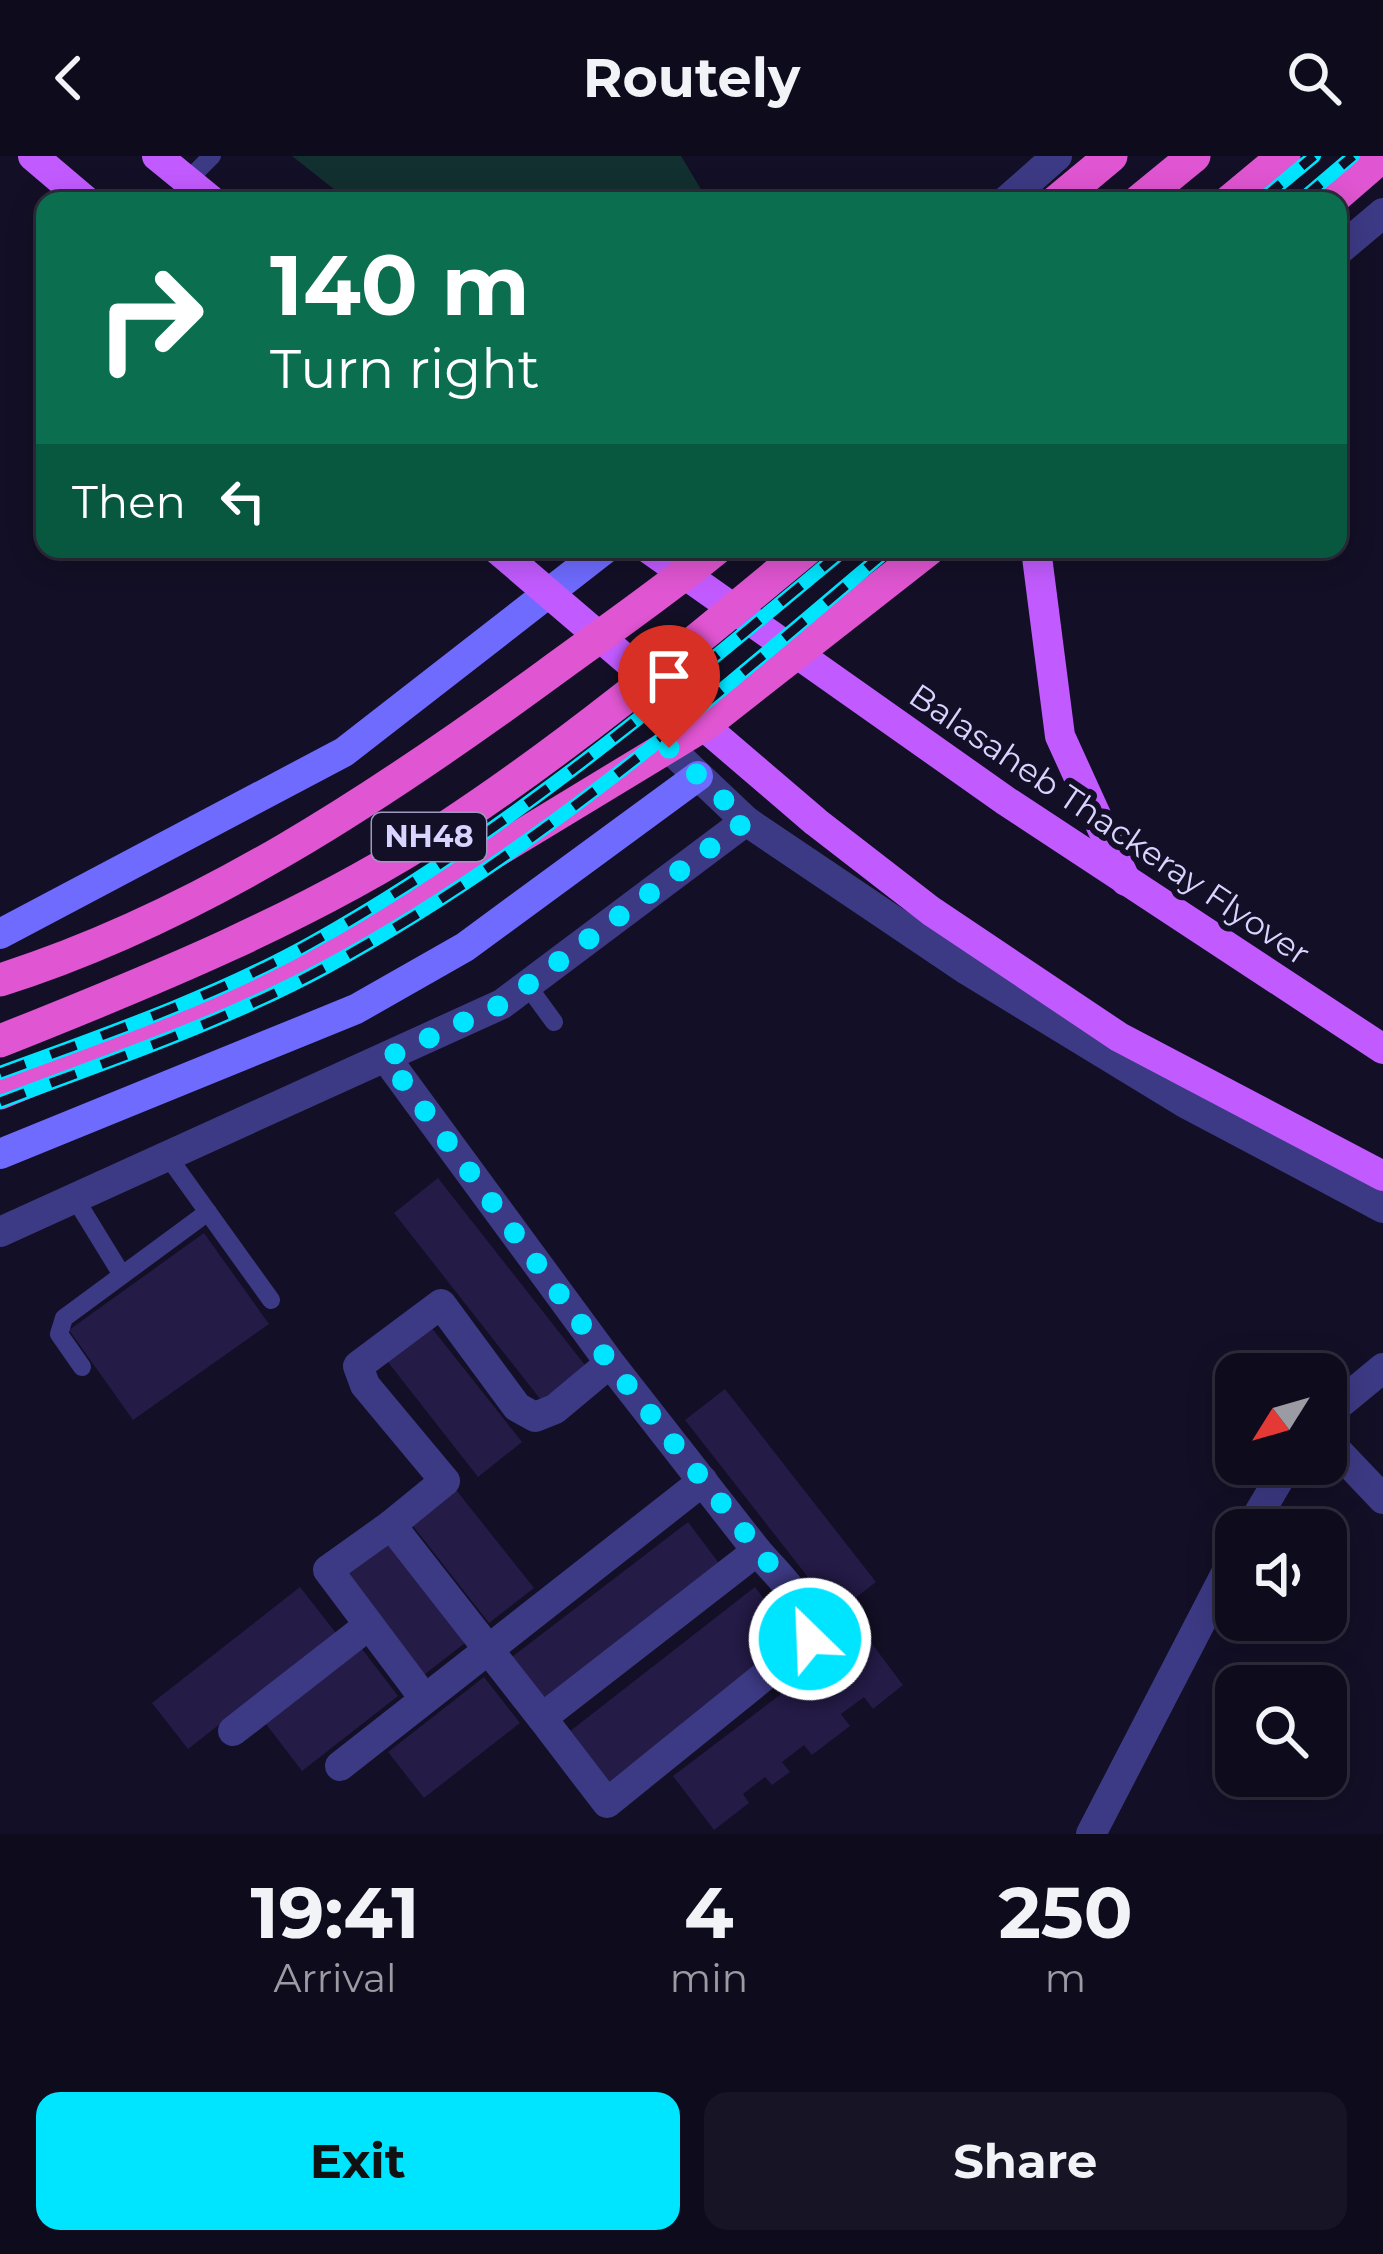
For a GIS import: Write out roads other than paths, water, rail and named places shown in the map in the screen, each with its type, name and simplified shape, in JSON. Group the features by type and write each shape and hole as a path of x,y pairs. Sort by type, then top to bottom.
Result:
{"highway":[{"path":"1068,192 1112,156"},
{"path":"1150,192 1194,156"},
{"path":"1241,192 1284,156"},
{"path":"1340,192 1382,156"},
{"name":"NH48","path":"0,980 51,964 228,880 408,777 704,558"},
{"name":"NH48","path":"0,1041 246,937 442,829 619,704 796,558"},
{"path":"0,1093 238,995 440,885 706,723 918,558"}],"main road":[{"path":"33,156 75,192"},
{"path":"157,156 201,192"},
{"path":"508,558 706,723 816,822 950,924 1119,1037 1368,1178"},
{"path":"0,934 344,752 594,558"},
{"name":"Balasaheb Thackeray Flyover","path":"662,558 1126,881 1383,1049"},
{"path":"1037,558 1060,736 1126,881"},
{"path":"0,1154 356,1009 465,947 698,776"}],"street":[{"path":"1016,192 1057,156"},
{"path":"1347,245 1376,229"},
{"path":"669,748 746,821 967,970 1185,1103 1368,1178 1383,1208"},
{"path":"0,1232 502,1004 746,821"},
{"path":"386,1058 610,1363 803,1606 811,1621 810,1639 607,1803 391,1525"},
{"path":"424,1699 328,1570 445,1481 365,1385 358,1366 419,1315 441,1304 517,1407 535,1417 555,1409 610,1363"},
{"path":"1347,1398 1383,1368"},
{"path":"1347,1461 1383,1499"},
{"path":"340,1766 703,1481"},
{"path":"542,1718 757,1551"},
{"path":"1091,1834 1215,1595"},
{"path":"233,1731 369,1625"}],"lane":[{"path":"187,181 212,156"},
{"path":"527,985 554,1022"},
{"path":"169,1158 271,1300"},
{"path":"76,1200 122,1275"},
{"path":"82,1367 59,1334 64,1318 208,1212"}],"railway":[{"path":"1271,192 1314,156"},
{"path":"1311,192 1353,156"},
{"path":"0,1073 236,981 383,901 587,759 834,558"},
{"path":"0,1102 249,1005 404,922 619,772 878,558"}]}
